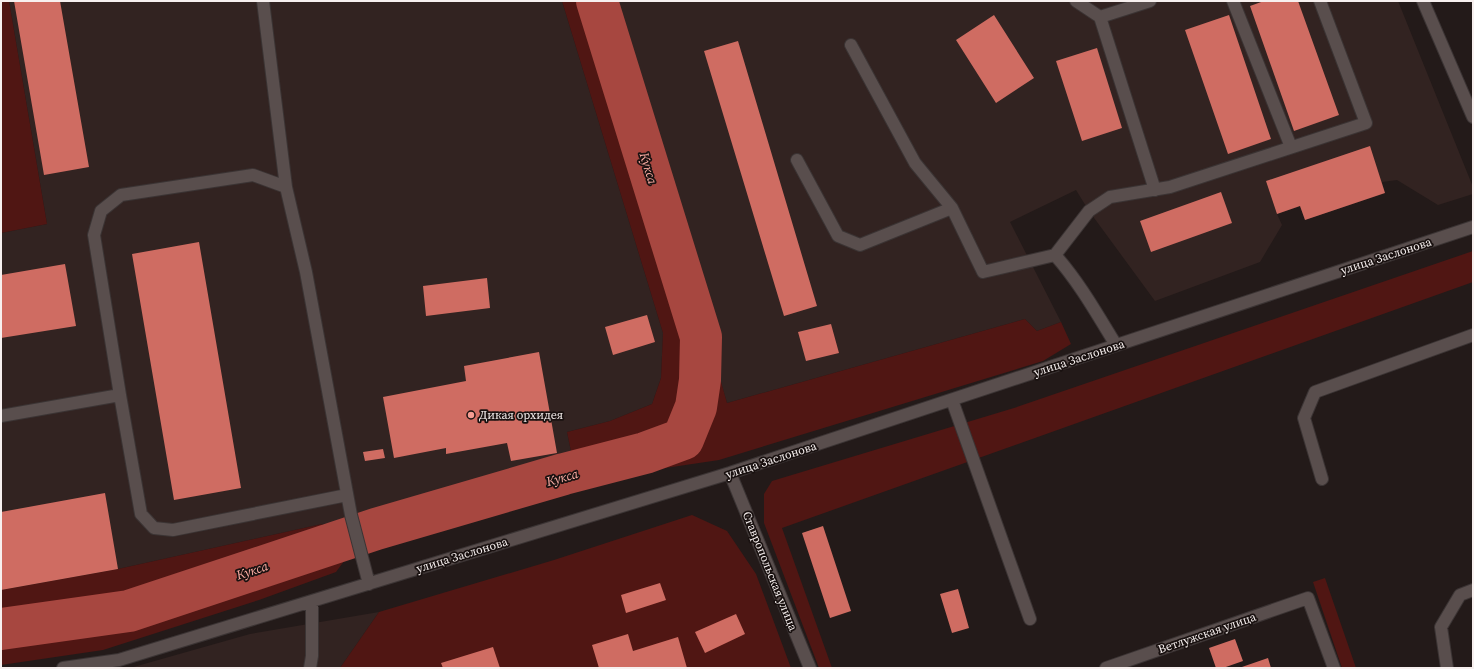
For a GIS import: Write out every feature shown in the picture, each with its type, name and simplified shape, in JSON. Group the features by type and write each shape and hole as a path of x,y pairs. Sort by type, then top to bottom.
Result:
{"street":[{"path":"262,1 286,187 306,272 351,515 369,584"},
{"path":"1076,1 1100,17 1155,190"},
{"path":"1100,17 1150,1"},
{"path":"1233,1 1290,147"},
{"path":"851,45 915,163 952,208 983,272 1055,255 1089,211 1110,198 1170,187 1366,123 1320,1"},
{"path":"1423,1 1469,96 1473,117"},
{"path":"797,160 838,236 860,245 952,208"},
{"path":"286,187 253,175 121,195 101,211 94,235 141,514 154,528 173,530 347,495"},
{"name":"улица Заслонова","path":"62,668 119,660 730,473 1473,227"},
{"path":"1055,255 1067,268 1116,346"},
{"path":"1322,479 1304,418 1315,392 1473,335"},
{"path":"1,416 120,395"},
{"path":"952,400 1030,619"},
{"name":"Ставропольская улица","path":"730,473 810,668"},
{"path":"1447,668 1441,627 1460,595 1473,590"},
{"name":"Ветлужская улица","path":"1106,668 1308,598 1334,668"},
{"path":"310,668 312,656 312,601"}],"shaded area":[{"path":"1,1 9,1 47,224 1,233"},
{"path":"9,1 562,1 663,333 661,378 652,404 610,421 567,432 573,461 372,520 322,524 118,569 1,590 1,233 47,224"},
{"path":"562,1 586,1 637,160 688,334 689,392 679,422 647,441 573,461 567,432 610,421 652,404 661,378 663,333"},
{"path":"606,1 1398,1 1473,187 1473,194 1438,205 1397,180 1382,182 1385,193 1305,220 1300,206 1277,214 1282,225 1260,262 1155,301 1089,211 1076,190 1010,222 1061,322 1037,331 1025,319 727,403 621,44"},
{"path":"1473,251 1473,282 782,528 832,668 819,668 764,523 764,494 772,481 1014,408"},
{"path":"1025,319 1037,331 1061,322 1071,344 1043,361 719,460 578,481 681,448 700,431 712,350 727,403"},
{"path":"692,515 727,531 756,574 791,668 340,668 379,612 554,560"},
{"path":"322,524 319,532 126,598 1,617 1,590 118,569"},
{"path":"345,549 347,557 336,572 259,600 103,650 1,665 1,635 140,615"},
{"path":"1325,578 1356,668 1342,668 1313,582"},
{"path":"379,612 340,668 130,668 250,634"}],"building":[{"path":"14,1 60,1 89,167 44,175"},
{"path":"1264,1 1298,1 1339,115 1294,131 1250,6"},
{"path":"994,15 1034,78 996,103 956,40"},
{"path":"1229,15 1271,139 1228,154 1185,30"},
{"path":"738,41 817,306 784,316 704,51"},
{"path":"1097,48 1122,128 1082,141 1056,61"},
{"path":"1370,146 1385,193 1305,220 1300,206 1277,214 1266,181"},
{"path":"1221,192 1232,223 1151,252 1140,221"},
{"path":"199,242 241,488 174,500 132,254"},
{"path":"65,264 76,326 1,338 1,275"},
{"path":"487,278 490,308 426,316 423,286"},
{"path":"647,315 655,342 613,355 605,327"},
{"path":"831,324 839,353 806,361 798,332"},
{"path":"539,352 557,453 511,461 507,443 446,454 446,448 394,458 383,397 466,381 464,366"},
{"path":"383,449 385,458 365,461 363,452"},
{"path":"105,493 118,569 1,590 1,512"},
{"path":"823,526 851,611 830,618 802,533"},
{"path":"660,583 666,600 626,613 621,595"},
{"path":"958,589 969,628 952,633 940,594"},
{"path":"736,614 745,634 705,653 695,632"},
{"path":"628,634 633,651 678,637 687,668 599,668 592,645"},
{"path":"1235,639 1243,661 1223,668 1216,668 1209,648"},
{"path":"493,647 500,668 443,668 441,663"},
{"path":"1268,658 1271,668 1239,668"}],"waterway":[{"name":"Кукса","path":"1,629 129,611 376,529 564,474 645,453 683,439 696,407 700,380 701,337 597,1"}],"place":[{"name":"Дикая орхидея","path":"471,415"}]}
